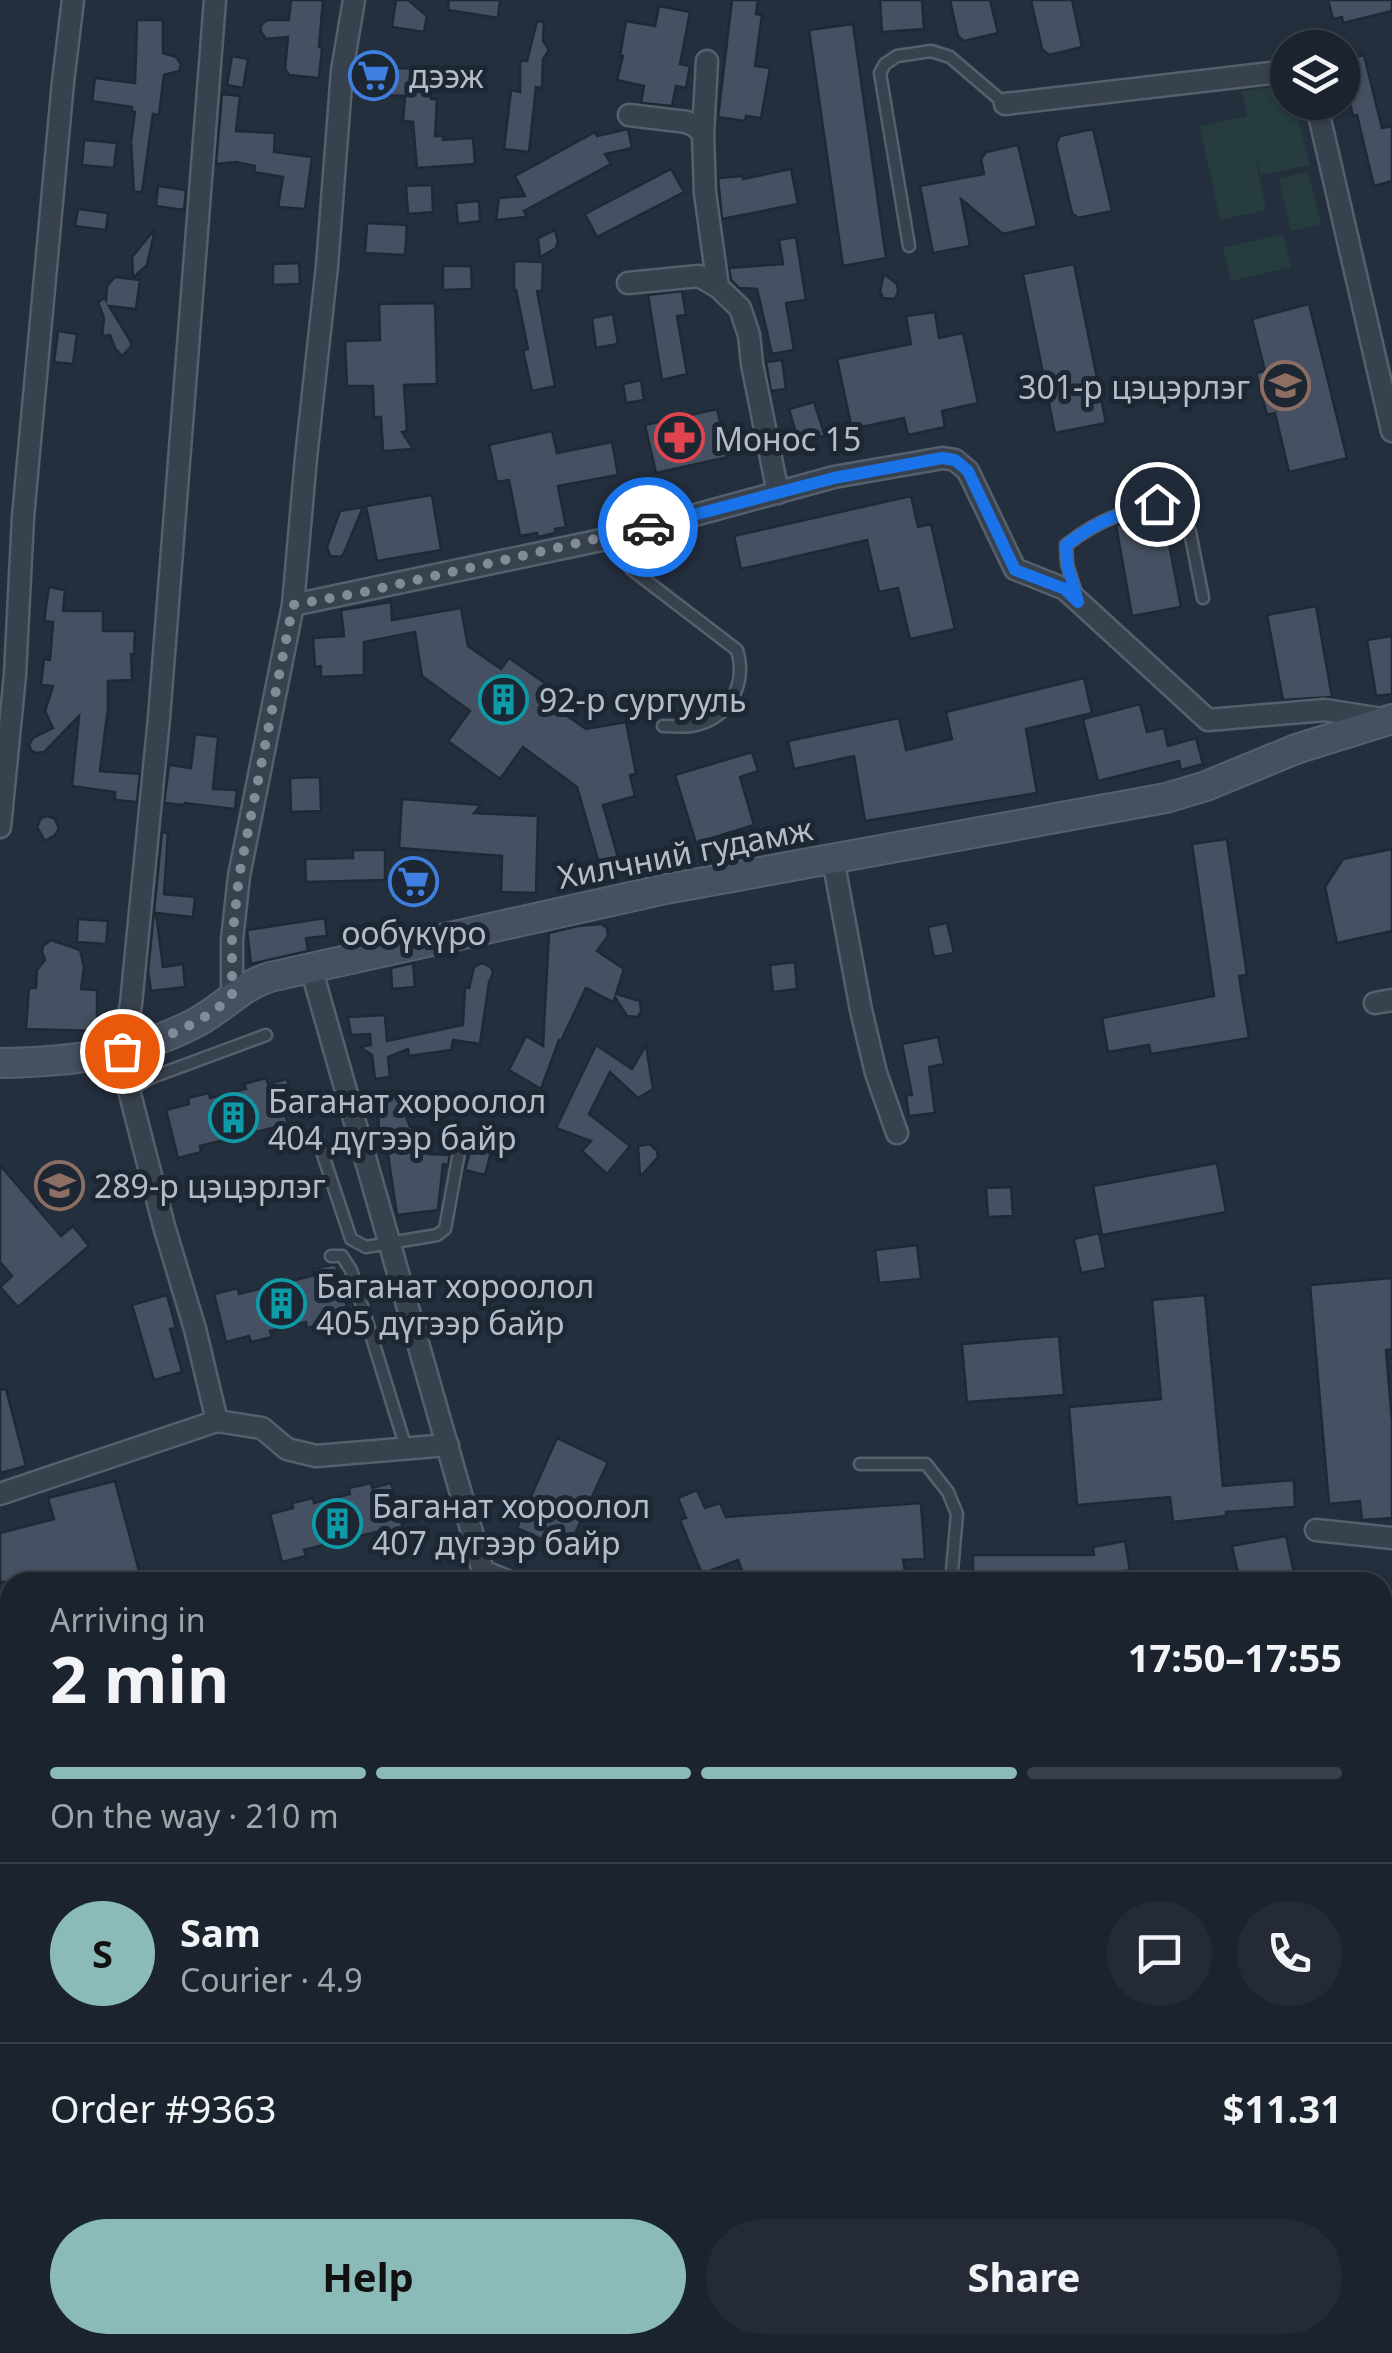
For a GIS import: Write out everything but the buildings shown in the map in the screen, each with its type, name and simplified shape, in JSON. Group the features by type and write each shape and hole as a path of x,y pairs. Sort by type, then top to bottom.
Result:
{"main road":[{"name":"Хилчний гудамж","path":"0,1064 77,1060 150,1042 195,1023 258,980 666,889 1166,798 1390,719"}],"street":[{"path":"0,828 15,675 23,518 73,0"},
{"path":"215,0 159,718 131,1004 122,1051 164,1226 196,1329 216,1421"},
{"path":"232,996 232,940 239,876 293,605 328,266 342,71 354,0"},
{"path":"707,61 705,193 718,287"},
{"path":"1005,104 1270,73"},
{"path":"629,115 687,122 703,136"},
{"path":"1320,120 1392,431"},
{"path":"628,283 699,276 718,287 740,308 749,335 778,492"},
{"path":"293,605 611,538 834,478 942,458 955,460 968,471 1015,570 1065,589 1208,720 1325,710 1390,719"},
{"path":"834,858 861,1010 876,1073 897,1133"},
{"path":"312,968 484,1572"},
{"path":"0,1494 216,1421 262,1428 288,1449 316,1456 448,1446"},
{"path":"1316,1530 1392,1538"}],"lane":[{"path":"909,246 880,74 885,64 897,56 931,51 950,58 1005,104"},
{"path":"1078,602 1066,545 1111,516 1178,501 1190,532 1203,598"},
{"path":"611,538 632,569 738,650 742,672 724,712 696,725 663,726"},
{"path":"129,1090 150,1078 266,1035"},
{"path":"315,1131 351,1240 366,1247 437,1235 445,1229 458,1152"},
{"path":"331,1256 342,1256 351,1270 406,1448"},
{"path":"860,1464 926,1464 948,1492 957,1514 952,1572"}],"green space":[{"path":"1270,87 1270,120 1298,120 1310,165 1261,175 1254,149 1266,210 1220,220 1200,126 1247,116 1242,91"},
{"path":"1308,172 1321,224 1291,231 1279,179"},
{"path":"1283,234 1291,267 1231,281 1223,248"}],"way so far":[{"path":"122,1051 195,1023 232,996 232,940 239,876 293,605 648,527"}],"place":[{"name":"дээж","path":"374,75"},
{"name":"301-р цэцэрлэг","path":"1285,386"},
{"name":"Монос 15","path":"679,438"},
{"name":"92-р сургууль","path":"504,699"},
{"name":"ообүкүро","path":"414,882"},
{"name":"Баганат хороолол 404 дүгээр байр","path":"233,1118"},
{"name":"289-р цэцэрлэг","path":"59,1185"},
{"name":"Баганат хороолол 405 дүгээр байр","path":"281,1303"},
{"name":"Баганат хороолол 407 дүгээр байр","path":"337,1523"}],"route":[{"path":"648,527 834,478 942,458 955,460 968,471 1015,570 1065,589 1078,602 1066,545 1111,516 1157,504"}]}
